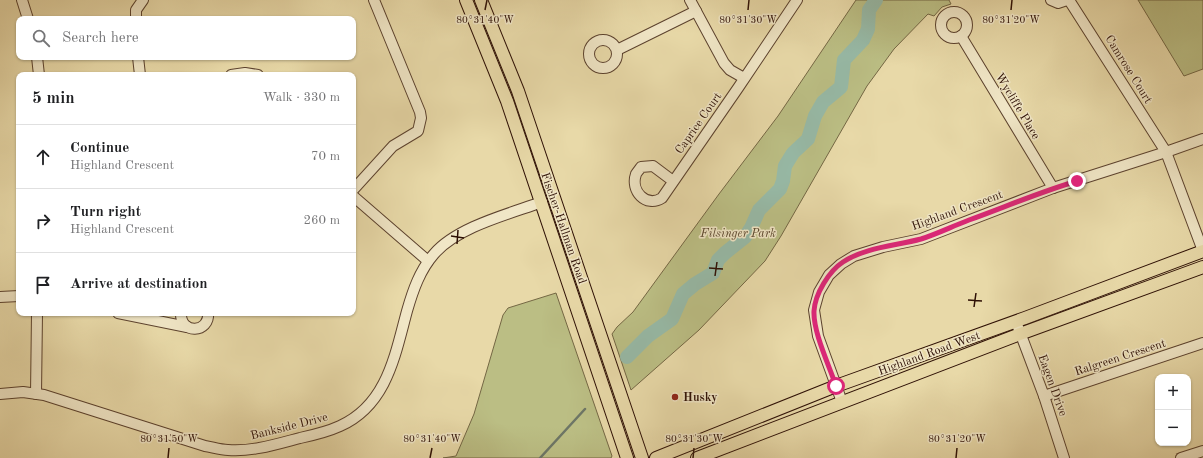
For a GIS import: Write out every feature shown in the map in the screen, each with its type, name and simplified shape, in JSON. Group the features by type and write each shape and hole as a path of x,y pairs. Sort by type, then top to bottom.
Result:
{"main road":[{"name":"Fischer-Hallman Road","path":"466,0 507,101 627,458"},
{"name":"Fischer-Hallman Road","path":"481,0 518,91 642,458"},
{"name":"Highland Road West","path":"656,458 836,386 1203,251"},
{"name":"Highland Road West","path":"697,458 1020,334 1203,267"}],"street":[{"path":"22,0 27,16"},
{"path":"136,16 136,10 143,0"},
{"path":"356,187 393,146 418,131 421,118 420,112 374,0"},
{"path":"690,0 724,64 730,70 744,78"},
{"name":"Caprice Court","path":"673,181 797,0"},
{"name":"Camrose Court","path":"1051,0 1058,3 1068,0 1166,152 1203,251"},
{"path":"617,50 696,11"},
{"name":"Wycliffe Place","path":"961,36 1053,188"},
{"path":"37,60 39,72"},
{"path":"138,60 140,72"},
{"name":"Highland Crescent","path":"842,402 818,336 814,310 826,280 829,275 841,264 854,256 883,247 921,239 1053,188 1203,139"},
{"path":"356,199 428,261"},
{"name":"Bankside Drive","path":"0,394 23,392 44,395 205,446 228,450 244,450 324,433 353,419 367,407 384,385 395,356 412,292 419,276 435,252 468,229 542,202"},
{"path":"0,297 16,296"},
{"path":"36,394 37,316"},
{"path":"133,316 192,329 197,329 204,325 207,316"},
{"path":"180,316 183,324 187,327"},
{"name":"Eagen Drive","path":"1016,321 1044,396 1064,458"},
{"name":"Ralgreen Crescent","path":"1044,396 1203,343"},
{"path":"1181,458 1203,451"}],"green space":[{"name":"Filsinger Park","path":"856,0 949,0 951,4 942,7 934,16 928,14 894,49 867,86 781,236 765,261 699,330 631,390 612,334 617,327 633,312 778,116"},
{"path":"1138,0 1203,0 1203,69 1184,76"},
{"path":"556,293 612,456 611,458 443,458 456,456 474,414 503,315 508,308"}],"waterway":[{"path":"627,357 648,336 672,319 683,294 695,284 713,273 718,260 745,237 759,210 780,189 783,181 785,166 793,153 808,139 815,116 823,102 841,87 844,60 863,40 868,29 869,10 876,0"},
{"path":"540,458 585,409"}],"place":[{"name":"Husky","path":"675,397"}],"route":[{"path":"836,386 818,336 814,310 820,292 829,275 841,264 854,256 883,247 921,239 1053,188 1077,181"}]}
